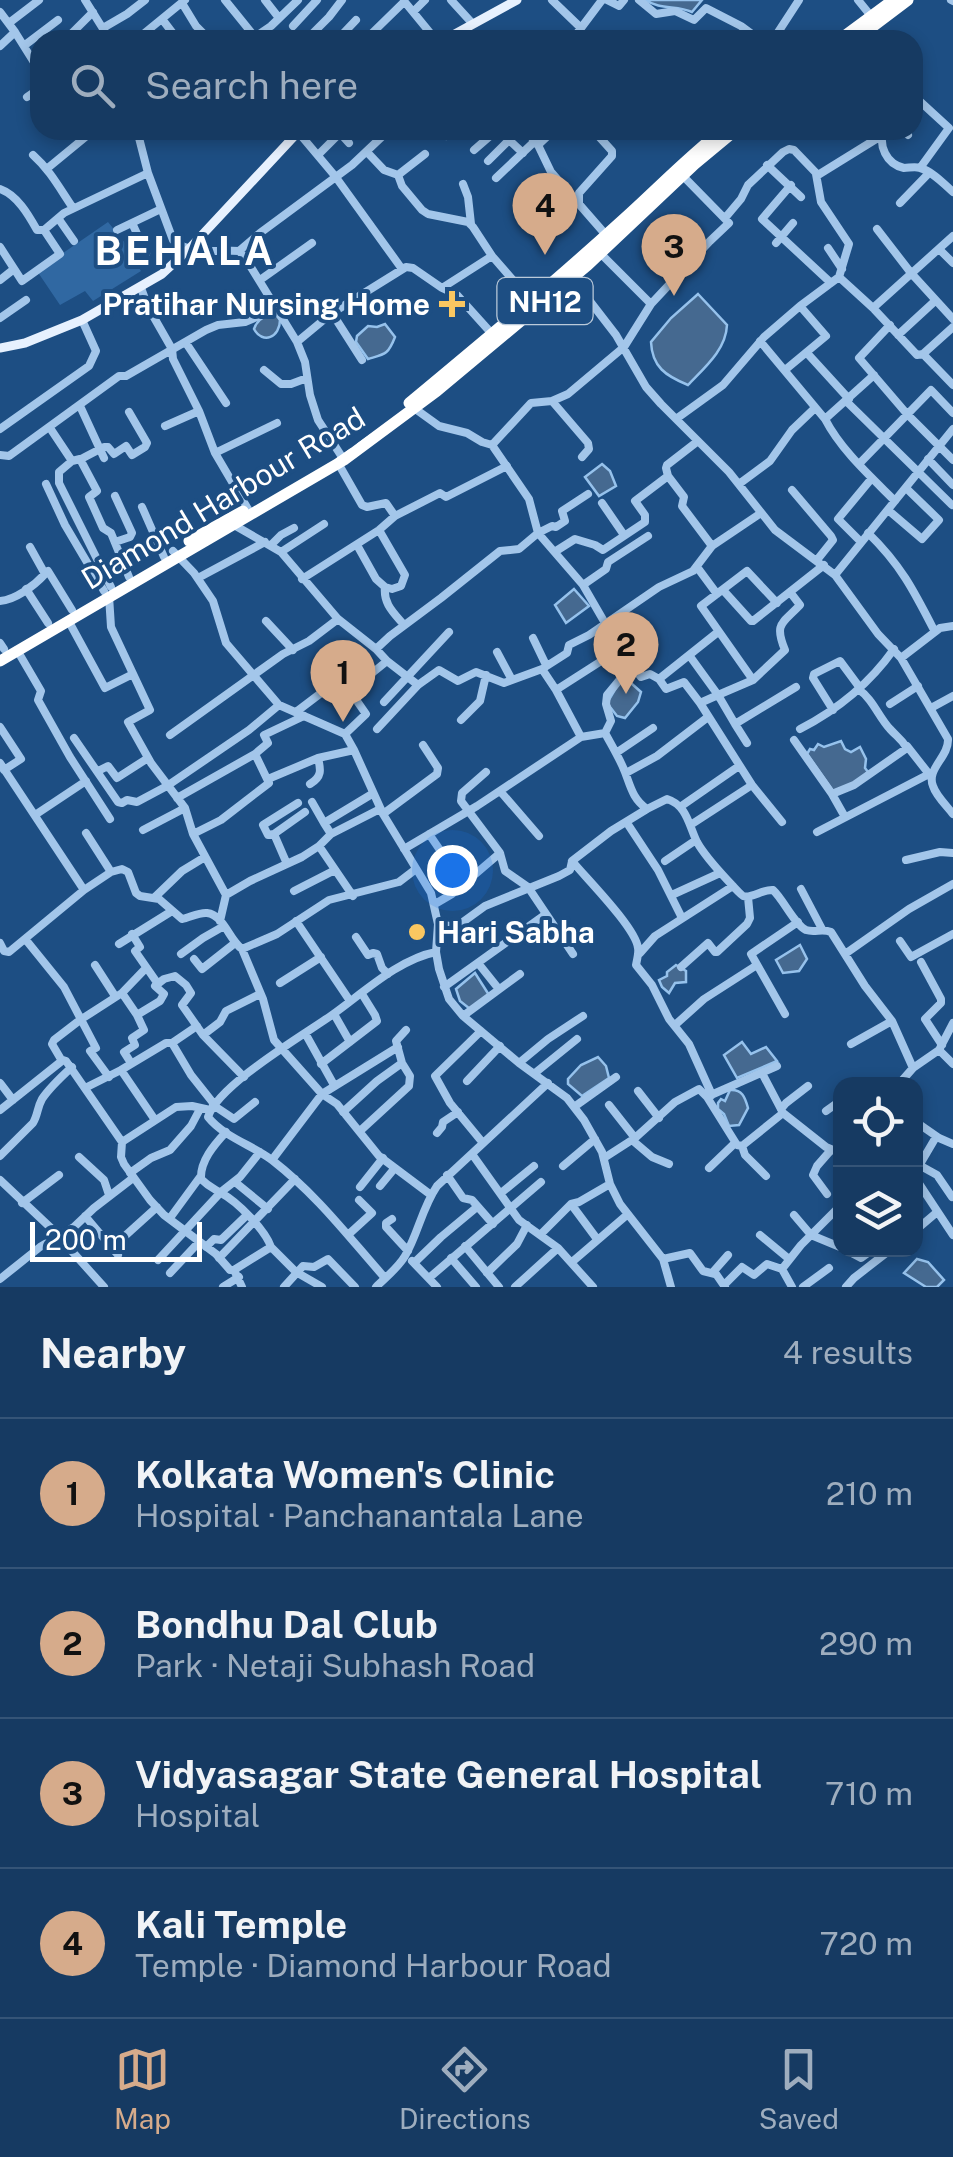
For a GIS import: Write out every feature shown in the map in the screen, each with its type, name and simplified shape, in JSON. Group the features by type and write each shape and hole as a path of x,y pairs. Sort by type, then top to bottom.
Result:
{"highway":[{"path":"864,30 892,0"},
{"path":"856,30 908,0"},
{"name":"Diamond Harbour Road","path":"4,651 248,508 341,459 601,254 712,140"},
{"name":"Diamond Harbour Road","path":"108,591 129,576 234,524 341,459 414,408 606,235 723,140"},
{"name":"Diamond Harbour Road","path":"4,651 70,615"}],"main road":[{"path":"460,30 517,0"},
{"path":"2,345 25,343 82,320 162,274 291,140"}],"street":[{"path":"9,24 39,0"},
{"path":"87,1 103,28 145,0"},
{"path":"224,0 249,30"},
{"path":"264,30 298,0"},
{"path":"293,26 317,0"},
{"path":"316,30 342,0"},
{"path":"412,12 425,0"},
{"path":"552,0 581,28 604,0 619,6 624,0"},
{"path":"639,0 656,14 675,11 694,20 706,8 746,30"},
{"path":"780,30 799,0"},
{"path":"858,0 874,20"},
{"path":"267,1 279,18"},
{"path":"375,30 404,1 427,30"},
{"path":"148,30 183,2 200,30"},
{"path":"456,2 472,23"},
{"path":"0,12 30,54"},
{"path":"75,30 93,12"},
{"path":"162,19 170,30"},
{"path":"45,30 58,20"},
{"path":"346,30 356,20"},
{"path":"0,46 15,32"},
{"path":"25,45 30,41"},
{"path":"26,97 30,94"},
{"path":"920,168 951,127 923,103"},
{"path":"49,167 82,140"},
{"path":"140,140 173,240 189,249 239,251 379,140"},
{"path":"306,140 402,269"},
{"path":"318,155 332,140"},
{"path":"346,140 349,144"},
{"path":"474,150 486,140"},
{"path":"488,161 509,140 522,153"},
{"path":"534,140 551,172 606,235"},
{"path":"496,178 541,140"},
{"path":"579,204 579,193 612,156 602,140"},
{"path":"816,174 871,140"},
{"path":"882,140 883,152 894,164 920,168 951,186"},
{"path":"676,420 730,379 760,342 838,276 849,244 821,202 816,174 792,149 767,165 725,218"},
{"path":"367,152 384,170 398,174"},
{"path":"398,174 425,154"},
{"path":"33,155 49,167 54,182 73,208"},
{"path":"767,165 801,197"},
{"path":"0,189 18,202 37,230 44,230 73,208 148,173"},
{"path":"492,444 531,403 568,394 624,347 651,304 728,224 678,173"},
{"path":"900,204 929,173"},
{"path":"398,174 402,186 422,210 471,224"},
{"path":"463,184 471,224 492,256 532,302"},
{"path":"791,185 762,219 778,240 838,276 953,385"},
{"path":"761,203 770,210"},
{"path":"117,230 161,209"},
{"path":"58,218 74,241"},
{"path":"132,223 146,254"},
{"path":"778,240 793,223"},
{"path":"877,229 953,318"},
{"path":"0,246 3,260 22,281 60,254 44,230"},
{"path":"873,308 953,236"},
{"path":"260,280 312,243"},
{"path":"828,248 838,276"},
{"path":"938,249 953,264"},
{"path":"239,251 297,342 312,406 362,505 366,508 386,503 395,516"},
{"path":"601,254 651,304"},
{"path":"442,288 492,256"},
{"path":"297,342 332,312 406,266 457,294 495,338"},
{"path":"0,280 14,269"},
{"path":"572,278 624,347 646,387 739,484 775,530 834,575 901,658 942,725 949,748 931,773 817,832"},
{"path":"141,288 172,349 215,453 248,508"},
{"path":"0,318 26,300"},
{"path":"898,335 935,301"},
{"path":"785,370 826,336 800,306"},
{"path":"0,455 9,456 119,376 126,376 218,325 239,324 276,309"},
{"path":"332,312 362,360"},
{"path":"0,430 90,366 96,352 82,320"},
{"path":"890,325 858,358 953,460"},
{"path":"922,354 953,328"},
{"path":"760,342 894,501"},
{"path":"186,343 226,402"},
{"path":"807,353 884,438 953,504 922,540 888,510"},
{"path":"264,370 281,384 307,378"},
{"path":"826,418 874,375"},
{"path":"860,464 931,390 953,413"},
{"path":"552,400 588,443 589,449 582,457"},
{"path":"80,406 102,454"},
{"path":"414,408 436,425 492,444 529,500 538,533 583,585 631,666 641,677 648,674 660,679 666,689 684,682 752,785 782,822"},
{"path":"739,484 770,461 814,408"},
{"path":"165,426 198,411"},
{"path":"129,412 144,435 146,447 132,455 126,446 114,454 108,447 102,454 77,460 60,472 59,483 108,591 111,627 150,710 128,722 148,758 185,808 193,834 226,895 222,923 181,954"},
{"path":"215,453 277,424"},
{"path":"50,428 96,488 89,497 103,528 110,531 129,576"},
{"path":"834,575 953,429"},
{"path":"698,441 666,468 684,498 682,506 712,546"},
{"path":"928,460 953,485"},
{"path":"302,580 395,516 440,493 446,497 507,466"},
{"path":"556,551 574,539 603,550 645,522 636,499 668,476"},
{"path":"861,542 838,519 872,478"},
{"path":"46,484 65,525 108,591"},
{"path":"906,488 939,520"},
{"path":"696,567 750,621 756,620 820,562 832,540 792,490"},
{"path":"376,649 500,551 520,550 538,533 564,522 562,511 588,494"},
{"path":"115,496 132,535 115,542"},
{"path":"602,503 624,535"},
{"path":"357,545 376,580 386,588 402,586 405,575 370,506"},
{"path":"142,507 171,555 198,578 213,601 226,643 279,705 345,734 372,794 435,904 436,952 449,999 463,1016 574,1107 604,1158 610,1184 663,1258 671,1287"},
{"path":"377,729 418,685 439,670 458,682 476,672 501,682 544,667 567,652 569,645 696,567 712,546 761,512"},
{"path":"234,524 280,552 338,619 418,685"},
{"path":"280,552 324,524"},
{"path":"198,578 294,528"},
{"path":"868,533 908,580 935,632"},
{"path":"583,585 606,569 608,562 648,536"},
{"path":"0,601 26,589 45,574 30,547"},
{"path":"752,680 701,606 746,571 777,603"},
{"path":"48,572 105,688 133,674"},
{"path":"386,588 385,600 404,625"},
{"path":"26,589 48,624"},
{"path":"700,703 752,680 785,650 779,627 800,606 790,592"},
{"path":"170,735 338,619"},
{"path":"266,621 293,650"},
{"path":"901,658 940,628 953,626"},
{"path":"384,702 448,632"},
{"path":"660,679 718,632"},
{"path":"533,638 581,737"},
{"path":"556,690 620,649"},
{"path":"800,729 833,710 874,676 894,649"},
{"path":"4,651 41,691 38,700 110,819"},
{"path":"497,652 512,680"},
{"path":"689,655 747,743"},
{"path":"350,690 387,661"},
{"path":"832,794 854,785 907,748 840,661 813,678 833,710"},
{"path":"605,733 611,721 607,695 631,666"},
{"path":"461,720 480,701 486,676"},
{"path":"343,682 366,714 345,734"},
{"path":"890,704 918,686"},
{"path":"735,724 796,687"},
{"path":"177,798 254,754 268,743 264,735 300,714 325,690"},
{"path":"931,708 953,696"},
{"path":"74,738 118,802 137,802 249,730 279,705"},
{"path":"626,773 658,756 708,717"},
{"path":"942,725 953,718"},
{"path":"0,727 21,759 2,766 84,890"},
{"path":"616,753 653,728"},
{"path":"404,849 581,737 605,733"},
{"path":"605,733 626,773 631,792 647,809"},
{"path":"900,733 931,773 934,789 952,811"},
{"path":"794,740 845,816"},
{"path":"226,895 319,846 331,834 382,812 437,774 438,768 423,745"},
{"path":"268,779 318,758 354,750"},
{"path":"193,834 221,820 268,784 254,754"},
{"path":"107,786 148,758"},
{"path":"310,784 320,774 318,758"},
{"path":"80,772 108,766 117,778"},
{"path":"680,807 739,766"},
{"path":"486,772 462,793 461,801 500,853 505,871 528,887 574,954"},
{"path":"0,787 11,780"},
{"path":"35,816 86,782"},
{"path":"692,824 752,785"},
{"path":"500,791 539,836"},
{"path":"324,823 372,794"},
{"path":"438,924 456,927 485,906 570,870 572,861 610,831 667,798 680,807 692,824 696,840 744,897 773,890 808,930 832,932 892,1021 912,1068"},
{"path":"312,802 331,834"},
{"path":"298,803 264,825 268,835 306,812"},
{"path":"143,830 185,808"},
{"path":"626,823 658,870 682,918"},
{"path":"86,833 111,872"},
{"path":"274,834 287,864"},
{"path":"429,834 468,880"},
{"path":"665,861 696,840"},
{"path":"319,846 354,896"},
{"path":"435,904 500,853"},
{"path":"906,860 953,853"},
{"path":"155,898 182,871 205,858"},
{"path":"572,861 638,944 636,964 688,1044 710,1096 738,1144 766,1176"},
{"path":"194,959 202,969 238,946 277,934 330,900 400,882 416,869"},
{"path":"0,943 6,952 26,940 111,872 125,870 136,893 155,898 182,919 210,913 238,946 260,994 271,1034 281,1048 322,1094 337,1104 382,1158 431,1195"},
{"path":"294,891 336,870"},
{"path":"674,894 720,873"},
{"path":"846,954 909,909 953,884"},
{"path":"638,955 655,936 733,886"},
{"path":"801,889 822,929"},
{"path":"681,967 708,943 715,952 722,949 748,924 748,897"},
{"path":"119,944 172,910"},
{"path":"444,987 546,914"},
{"path":"296,921 350,1001"},
{"path":"785,1014 751,954 798,922"},
{"path":"132,934 140,947 135,951 164,994 138,1015"},
{"path":"900,941 911,958 949,936 953,946"},
{"path":"356,938 368,955 377,954 388,974"},
{"path":"26,940 64,987 96,1048 90,1051 109,1077"},
{"path":"0,1279 40,1246 74,1227 151,1158 170,1150 209,1107 281,1048 388,974 423,954 436,952"},
{"path":"280,983 322,958"},
{"path":"921,962 942,1003 925,1019 953,1064"},
{"path":"478,963 498,988"},
{"path":"95,964 138,1015 144,1030 132,1038 135,1045 124,1052 131,1063"},
{"path":"675,1026 704,999 757,965"},
{"path":"62,1061 52,1044 58,1036 119,994 146,968"},
{"path":"463,1016 520,974"},
{"path":"158,984 175,976 186,985 191,993 182,1005 203,1035 244,1077"},
{"path":"203,1035 220,1022 226,1011 260,994"},
{"path":"321,1064 377,1021 362,994"},
{"path":"334,1014 350,1042"},
{"path":"520,1063 583,1016"},
{"path":"851,1044 892,1021"},
{"path":"904,1077 941,1047 953,1024"},
{"path":"85,1088 197,1026"},
{"path":"360,1131 407,1088 410,1076 396,1041 406,1030"},
{"path":"482,1031 435,1076 450,1103 483,1144"},
{"path":"305,1033 334,1085"},
{"path":"535,1073 577,1039"},
{"path":"172,1043 209,1107 208,1117 295,1179 330,1212 385,1278"},
{"path":"467,1080 500,1046"},
{"path":"272,1160 322,1094 398,1047"},
{"path":"0,1110 66,1060 122,1142 121,1157 132,1176 157,1207 236,1273 242,1287"},
{"path":"343,1112 402,1063"},
{"path":"710,1096 777,1066"},
{"path":"0,1154 35,1120 40,1102 72,1068"},
{"path":"121,1070 155,1120"},
{"path":"762,1073 782,1111 833,1150"},
{"path":"574,1107 616,1077"},
{"path":"376,1287 407,1253 431,1195 548,1083"},
{"path":"0,1084 12,1100"},
{"path":"709,1168 808,1086"},
{"path":"604,1158 694,1090 710,1096"},
{"path":"638,1091 658,1118"},
{"path":"122,1142 176,1107 209,1107 234,1119 256,1102"},
{"path":"609,1105 652,1157 669,1164"},
{"path":"826,1112 833,1106"},
{"path":"437,1133 442,1122 458,1112"},
{"path":"923,1127 951,1142"},
{"path":"170,1218 200,1177 208,1154 226,1132"},
{"path":"918,1167 936,1136"},
{"path":"564,1166 595,1139"},
{"path":"158,1260 260,1152"},
{"path":"472,1154 510,1208 558,1248 593,1287"},
{"path":"826,1194 812,1176 816,1166 833,1154"},
{"path":"79,1157 104,1180 109,1196"},
{"path":"360,1187 382,1158"},
{"path":"500,1193 534,1166"},
{"path":"380,1186 394,1169"},
{"path":"923,1170 937,1174 952,1197"},
{"path":"22,1202 59,1175"},
{"path":"448,1175 463,1198 470,1199 492,1224"},
{"path":"200,1177 264,1230 271,1248 296,1272 322,1287"},
{"path":"220,1258 295,1179"},
{"path":"0,1180 104,1287"},
{"path":"234,1182 268,1209"},
{"path":"429,1278 540,1182"},
{"path":"541,1234 571,1204 610,1184"},
{"path":"923,1191 953,1235"},
{"path":"348,1234 372,1212 359,1200"},
{"path":"571,1204 597,1238"},
{"path":"126,1235 157,1207"},
{"path":"414,1263 477,1207"},
{"path":"782,1269 833,1213"},
{"path":"923,1224 936,1213"},
{"path":"572,1262 628,1214"},
{"path":"170,1273 203,1245 221,1240 247,1215"},
{"path":"85,1216 118,1256"},
{"path":"794,1216 811,1235 833,1244"},
{"path":"392,1218 386,1227 437,1287"},
{"path":"487,1273 514,1247 527,1225"},
{"path":"760,1235 789,1259"},
{"path":"465,1246 499,1287"},
{"path":"223,1287 271,1248"},
{"path":"514,1287 558,1248"},
{"path":"663,1258 690,1252 703,1271 715,1274 724,1286 742,1267 754,1275 767,1264 782,1269 792,1287"},
{"path":"715,1274 728,1255"},
{"path":"846,1287 881,1257"},
{"path":"284,1287 305,1265 314,1267 328,1258 355,1287"},
{"path":"451,1258 476,1287"},
{"path":"803,1287 829,1268"}],"shaded area":[{"path":"645,0 702,0 692,12"},
{"path":"108,222 137,258 134,260 141,271 93,301 85,291 60,305 37,271"},
{"path":"698,294 727,325 718,350 688,385 662,370 654,358 651,342"},
{"path":"269,315 280,320 274,335 266,338 254,329"},
{"path":"385,324 395,337 393,343 385,353 368,359 356,342 357,336 368,326"},
{"path":"602,464 616,486 599,496 585,477"},
{"path":"574,589 589,606 566,623 555,605"},
{"path":"623,676 641,692 625,718 617,716 607,703"},
{"path":"841,741 851,752 860,747 868,772 854,785 833,791 807,754 818,744 824,747"},
{"path":"800,945 807,959 799,971 783,973 776,960"},
{"path":"676,965 686,971 686,982 675,983 669,993 659,980"},
{"path":"475,973 489,995 470,1009 460,1001 456,989"},
{"path":"742,1042 751,1054 766,1047 777,1061 737,1078 724,1055"},
{"path":"598,1057 609,1078 582,1096 568,1084 568,1079 581,1065"},
{"path":"730,1090 742,1094 748,1108 739,1125 729,1126 718,1109 718,1103 721,1099 725,1101"},
{"path":"917,1259 928,1262 944,1280 937,1287 926,1287 904,1273"}],"railway":[{"path":"863,30 903,0"},
{"path":"0,657 312,476 365,440 516,323 720,140"}],"place":[{"name":"Kali Temple","path":"545,255"},
{"name":"Vidyasagar State General Hospital","path":"674,296"},
{"name":"Pratihar Nursing Home","path":"452,304"},
{"name":"Bondhu Dal Club","path":"626,694"},
{"name":"Kolkata Women's Clinic","path":"343,722"},
{"name":"Hari Sabha","path":"417,932"}],"district":[{"name":"BEHALA","path":"185,250"}]}
